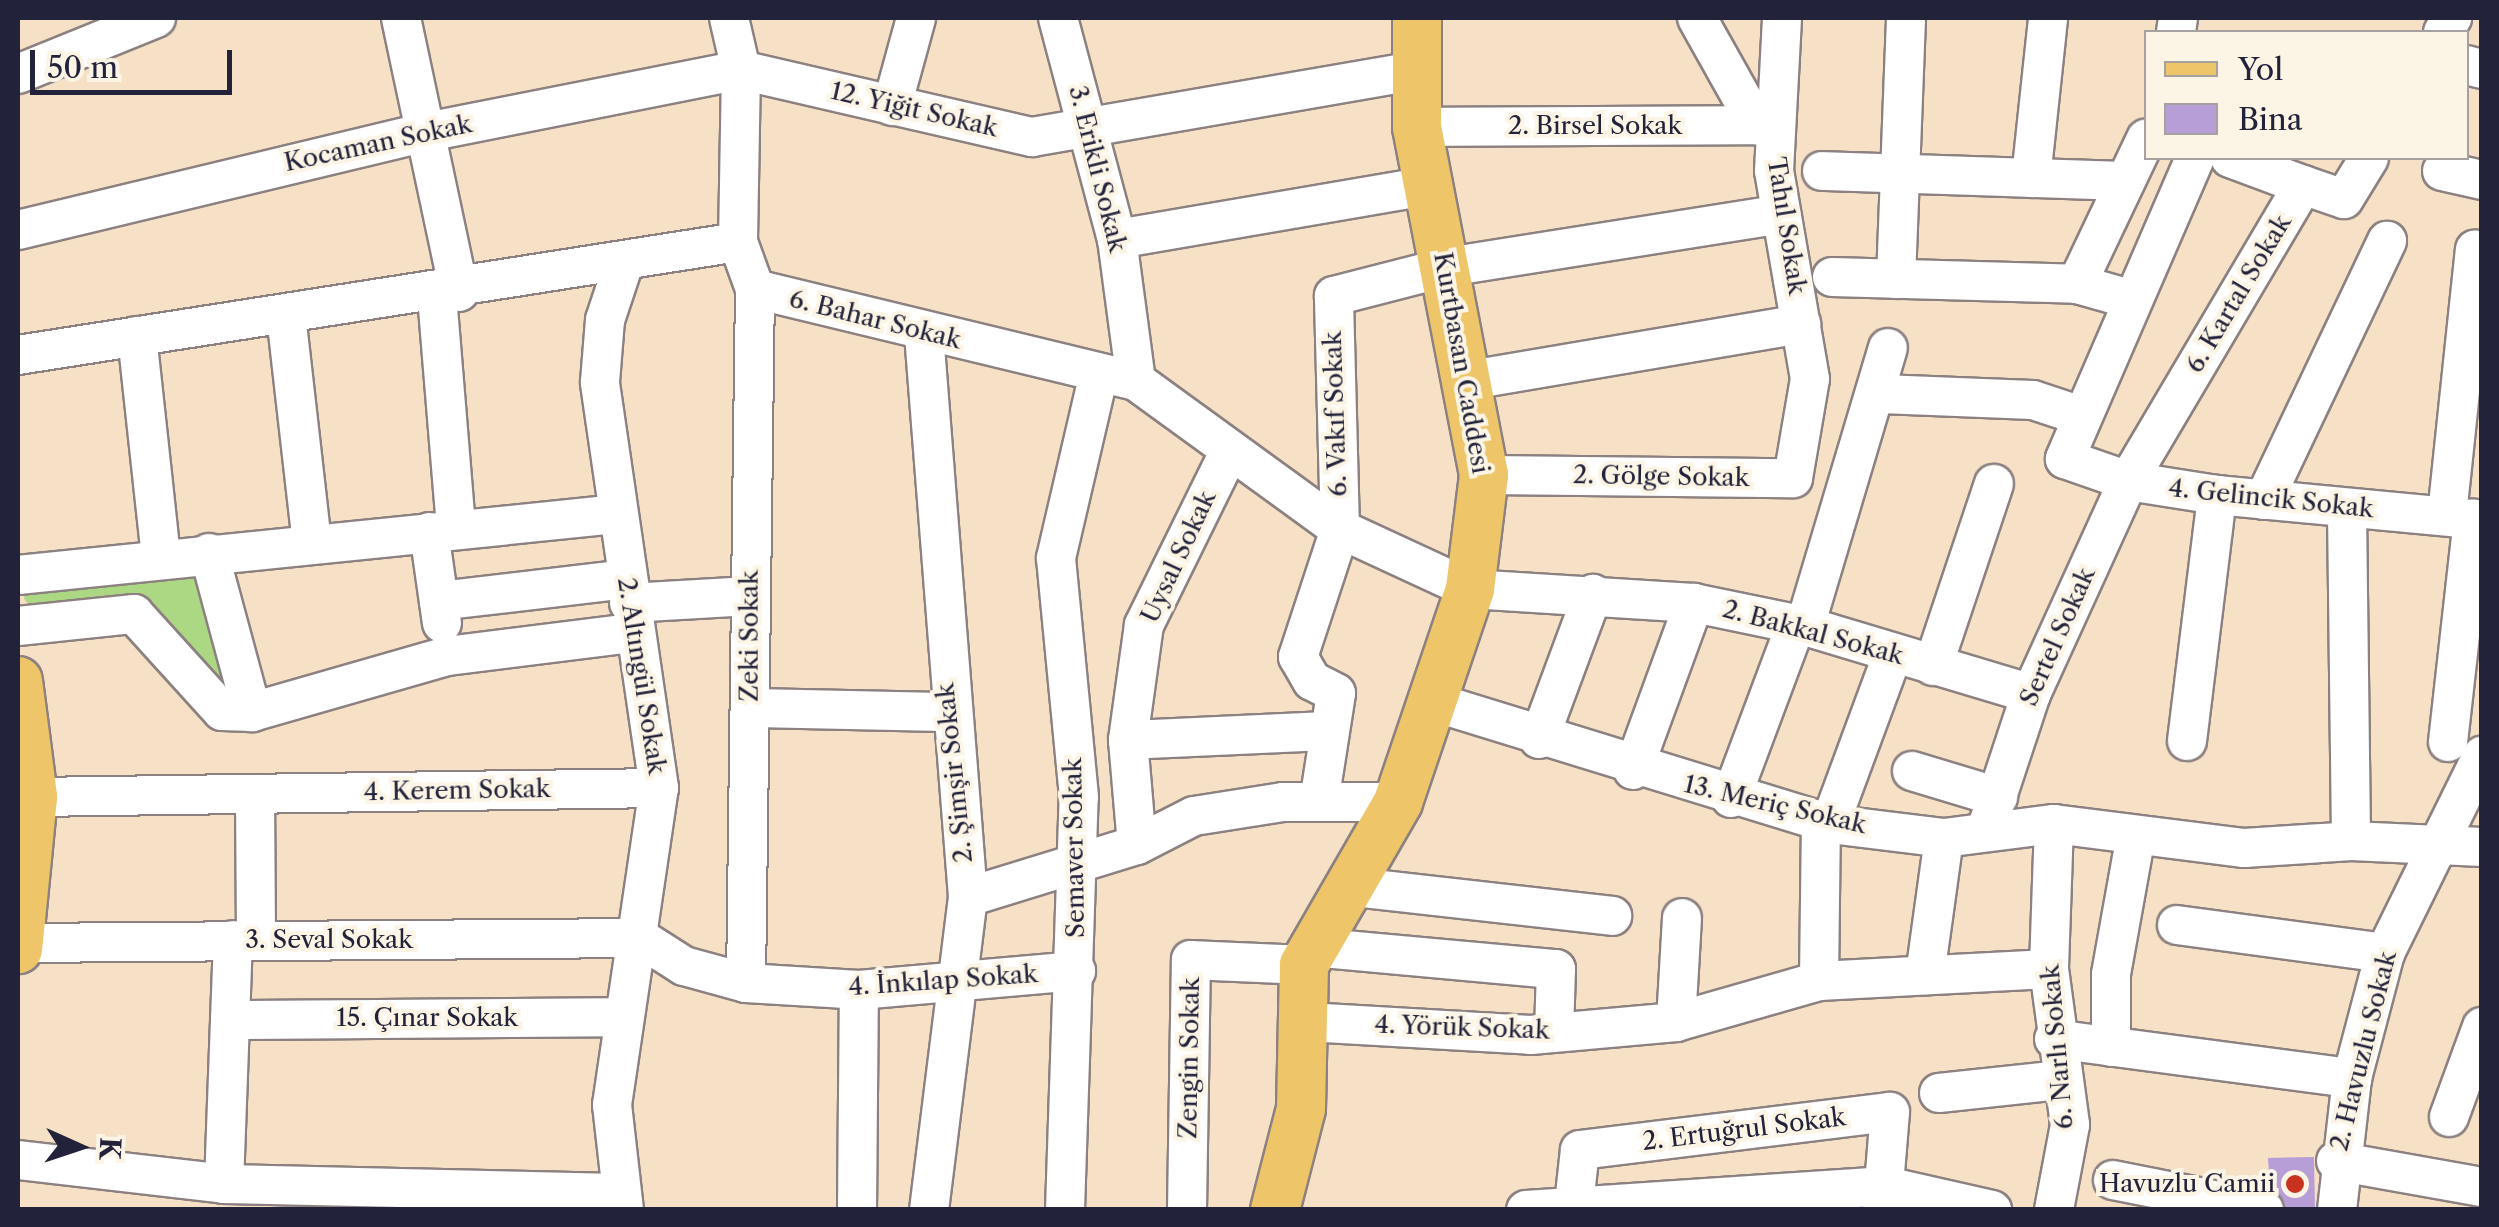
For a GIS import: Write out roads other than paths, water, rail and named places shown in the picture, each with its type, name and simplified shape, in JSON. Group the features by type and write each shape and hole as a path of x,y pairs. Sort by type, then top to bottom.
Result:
{"main road":[{"name":"Kurtbasan Caddesi","path":"1308,956 1398,802 1437,703 1470,589 1484,475 1470,380 1426,186 1417,127 1413,71 1417,18"},
{"path":"18,682 34,797 18,946"},
{"path":"1275,1210 1292,1162 1307,1022 1308,956"}],"street":[{"path":"18,74 156,18"},
{"path":"403,18 427,132 448,294 439,601 446,656"},
{"path":"18,355 448,294 738,242 742,70 729,18"},
{"path":"892,106 916,18"},
{"name":"3. Erikli Sokak","path":"1058,18 1117,238 1136,381"},
{"path":"1697,18 1765,125"},
{"name":"Tahıl Sokak","path":"1782,18 1765,125 1810,379 1805,434"},
{"path":"1896,279 1894,171 1906,18"},
{"path":"2031,178 2048,18"},
{"name":"12. Yiğit Sokak","path":"742,70 1032,137 1413,71"},
{"name":"Kocaman Sokak","path":"18,230 427,132 742,70"},
{"name":"2. Birsel Sokak","path":"1417,127 1765,125"},
{"path":"2078,284 2121,181 2144,142"},
{"path":"1881,394 2033,400 2078,415 2194,160"},
{"path":"2235,160 2303,185"},
{"name":"6. Kartal Sokak","path":"2128,482 2303,185 2344,200 2369,160"},
{"path":"1822,171 2121,181"},
{"path":"2442,171 2482,180"},
{"path":"1117,238 1426,186"},
{"path":"1447,267 1782,214"},
{"path":"2264,500 2388,241"},
{"name":"6. Bahar Sokak","path":"738,242 755,290 924,334 1136,381 1340,529 1470,589"},
{"path":"2465,749 2475,249"},
{"name":"2. Altıngül Sokak","path":"622,1202 612,1106 640,938 659,788 629,605 600,382 605,320 624,263"},
{"name":"6. Vakıf Sokak","path":"1340,529 1334,296 1447,267"},
{"path":"1832,277 2078,284 2130,299"},
{"name":"Zeki Sokak","path":"746,983 755,290"},
{"path":"286,315 312,543"},
{"path":"1470,380 1801,324"},
{"name":"2. Şimşir Sokak","path":"924,334 947,712 968,896 962,982 929,1210"},
{"path":"134,614 148,558 137,336"},
{"path":"1730,798 1800,625 1881,394 1888,348"},
{"name":"Semaver Sokak","path":"1065,1210 1080,797 1056,558 1100,373"},
{"name":"4. Gelincik Sokak","path":"2078,415 2065,460 2128,482 2347,510 2467,518"},
{"name":"2. Gölge Sokak","path":"1484,475 1793,478 1805,434"},
{"name":"Uysal Sokak","path":"1137,845 1128,740 1144,625 1229,452"},
{"name":"Sertel Sokak","path":"1992,812 2031,694 2128,482"},
{"path":"1933,666 1994,484"},
{"path":"2186,741 2217,495"},
{"path":"2347,510 2351,840"},
{"path":"18,575 148,558 618,514"},
{"path":"1319,802 1336,693 1312,681 1298,657 1340,529"},
{"path":"209,552 252,712"},
{"name":"2. Bakkal Sokak","path":"1470,589 1592,594 1694,604 1800,625 2031,694"},
{"path":"1539,739 1592,594"},
{"path":"439,601 629,605 750,596"},
{"path":"1633,770 1694,604"},
{"path":"134,614 222,711 252,712 629,605"},
{"path":"18,626 134,614"},
{"path":"1820,981 1826,823 1893,654"},
{"name":"13. Meriç Sokak","path":"1437,703 1633,770 1826,823 1944,838 1992,812 2135,840 2244,848 2351,840 2482,847"},
{"path":"750,708 947,712"},
{"path":"1128,740 1330,731"},
{"name":"2. Havuzlu Sokak","path":"2337,1210 2336,1161 2352,1078 2385,953 2434,842 2465,749"},
{"path":"1912,771 1992,812"},
{"name":"4. Kerem Sokak","path":"34,797 659,788"},
{"path":"224,1184 230,1020 244,940 255,794"},
{"path":"968,896 1137,845 1194,816 1319,802 1398,802"},
{"name":"6. Narlı Sokak","path":"2054,824 2049,969 2054,1039 2070,1125 2054,1210"},
{"path":"1925,976 1944,838"},
{"path":"2111,1047 2111,974 2135,840"},
{"path":"1346,886 1612,916"},
{"path":"1676,1022 1682,918"},
{"path":"2177,925 2385,953"},
{"name":"4. İnkılap Sokak","path":"640,938 684,966 746,983 859,990 1076,971"},
{"name":"3. Seval Sokak","path":"18,946 244,940 640,938"},
{"path":"1308,956 1556,969 1554,1032"},
{"name":"Zengin Sokak","path":"1188,1210 1191,960 1308,956"},
{"name":"4. Yörük Sokak","path":"1307,1022 1554,1032 1676,1022 1820,981 2049,969"},
{"path":"857,1210 859,990"},
{"name":"15. Çınar Sokak","path":"230,1020 624,1017"},
{"path":"2450,1117 2482,1027"},
{"path":"2054,1039 2352,1078"},
{"path":"1939,1093 2061,1080"},
{"name":"2. Ertuğrul Sokak","path":"1574,1204 1580,1150 1890,1112 1884,1198"},
{"path":"18,1160 310,1197 622,1202"},
{"path":"2336,1161 2482,1187"},
{"path":"2113,1180 2264,1210"},
{"path":"1526,1210 1574,1204 1884,1198 1992,1210"}],"place":[{"name":"Havuzlu Camii","path":"2295,1184"}]}
